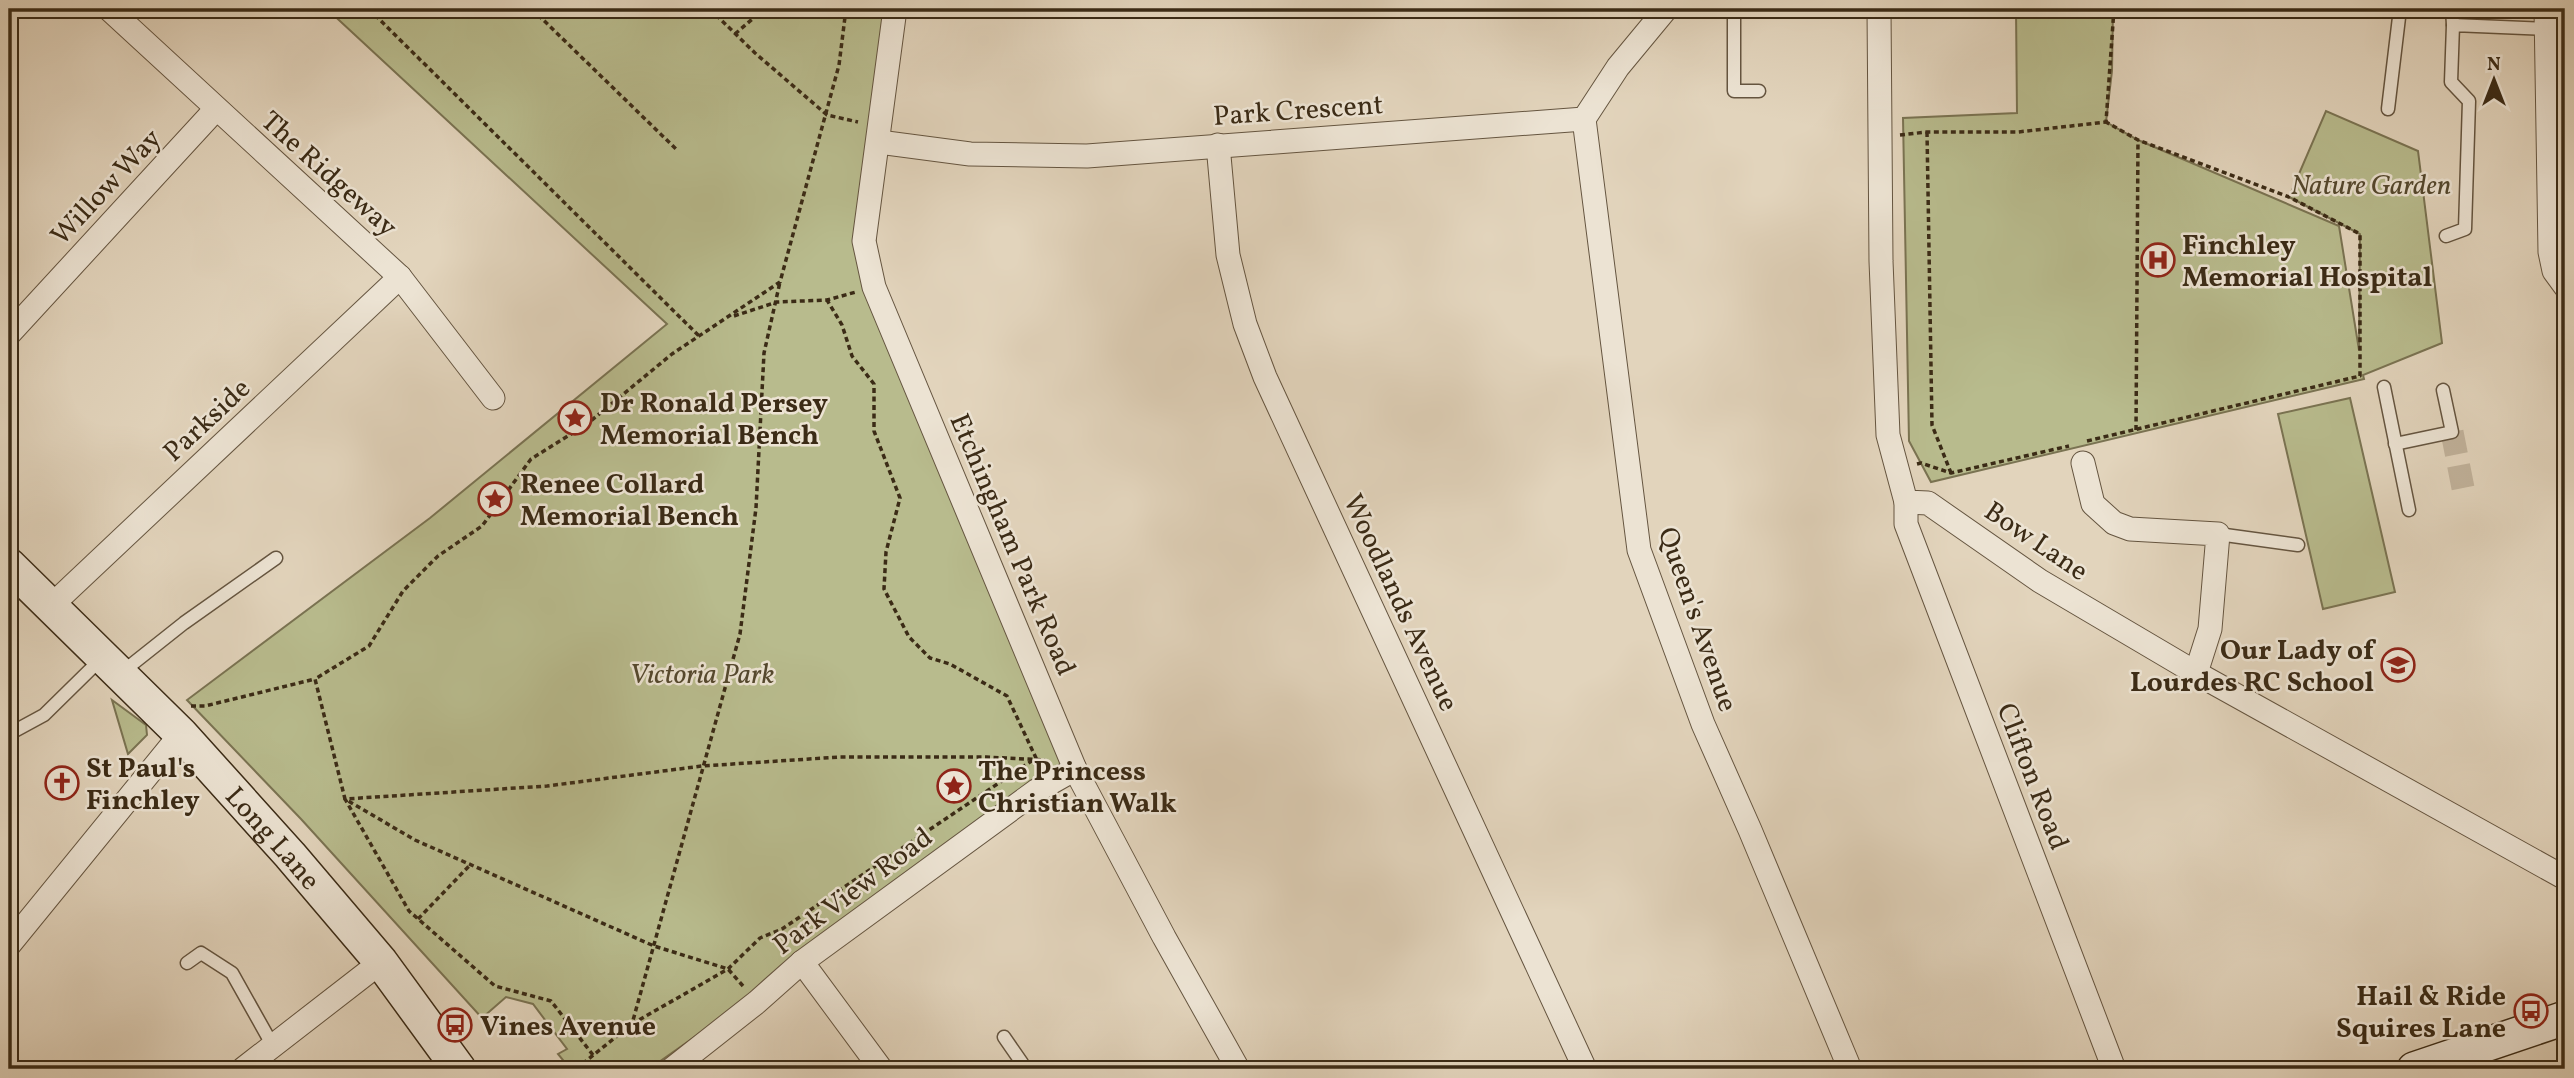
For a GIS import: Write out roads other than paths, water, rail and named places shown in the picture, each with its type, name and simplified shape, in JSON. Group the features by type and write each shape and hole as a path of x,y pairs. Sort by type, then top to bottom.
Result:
{"street":[{"name":"The Ridgeway","path":"109,9 400,277 493,398"},
{"name":"Etchingham Park Road","path":"895,9 864,241 874,287 1075,769 1238,1069"},
{"path":"1584,119 1618,68 1666,9"},
{"path":"1879,9 1881,261 1888,435 1906,502"},
{"path":"2546,19 2550,252 2554,271 2565,286"},
{"name":"Willow Way","path":"9,334 216,109"},
{"name":"Park Crescent","path":"880,135 970,154 1087,156 1584,119"},
{"name":"Queen's Avenue","path":"1584,119 1639,550 1703,724 1850,1069"},
{"name":"Woodlands Avenue","path":"1218,145 1228,255 1245,324 1265,377 1586,1069"},
{"name":"Parkside","path":"52,605 400,277"},
{"path":"2079,450 2093,504 2114,523 2130,529 2218,534 2210,629 2196,674"},
{"name":"Bow Lane","path":"1906,502 1928,503 2040,582 2196,674 2565,878"},
{"name":"Clifton Road","path":"1906,502 1906,524 2114,1069"},
{"name":"Long Lane","path":"9,565 181,734 290,855 381,962 459,1069"},
{"path":"9,944 181,734"},
{"name":"Park View Road","path":"671,1069 757,1002 802,962 1035,791 1075,769"},
{"path":"243,1069 381,962"},
{"path":"802,962 881,1069"},
{"path":"2414,1069 2565,1018"}],"lane":[{"path":"1734,9 1734,91 1759,91"},
{"path":"2388,108 2400,9"},
{"path":"2446,236 2465,229 2469,102 2452,82 2452,9"},
{"path":"2453,25 2546,19"},
{"path":"2384,387 2409,510"},
{"path":"2395,444 2452,432 2443,390"},
{"path":"2218,534 2298,545"},
{"path":"9,734 44,715 111,666 184,623 275,558"},
{"path":"187,963 201,953 232,973 273,1045"},
{"path":"1004,1037 1022,1063 1013,1069"}],"tunnel":[{"path":"2452,432 2465,498"}],"place":[{"name":"Finchley Memorial Hospital","path":"2158,260"},
{"name":"Dr Ronald Persey Memorial Bench","path":"575,418"},
{"name":"Renee Collard Memorial Bench","path":"495,499"},
{"name":"Our Lady of Lourdes RC School","path":"2398,665"},
{"name":"St Paul's Finchley","path":"62,783"},
{"name":"The Princess Christian Walk","path":"954,786"},
{"name":"Hail & Ride Squires Lane","path":"2531,1011"},
{"name":"Vines Avenue","path":"455,1025"}],"park label":[{"name":"Nature Garden","path":"2371,184"},
{"name":"Victoria Park","path":"702,673"}]}
